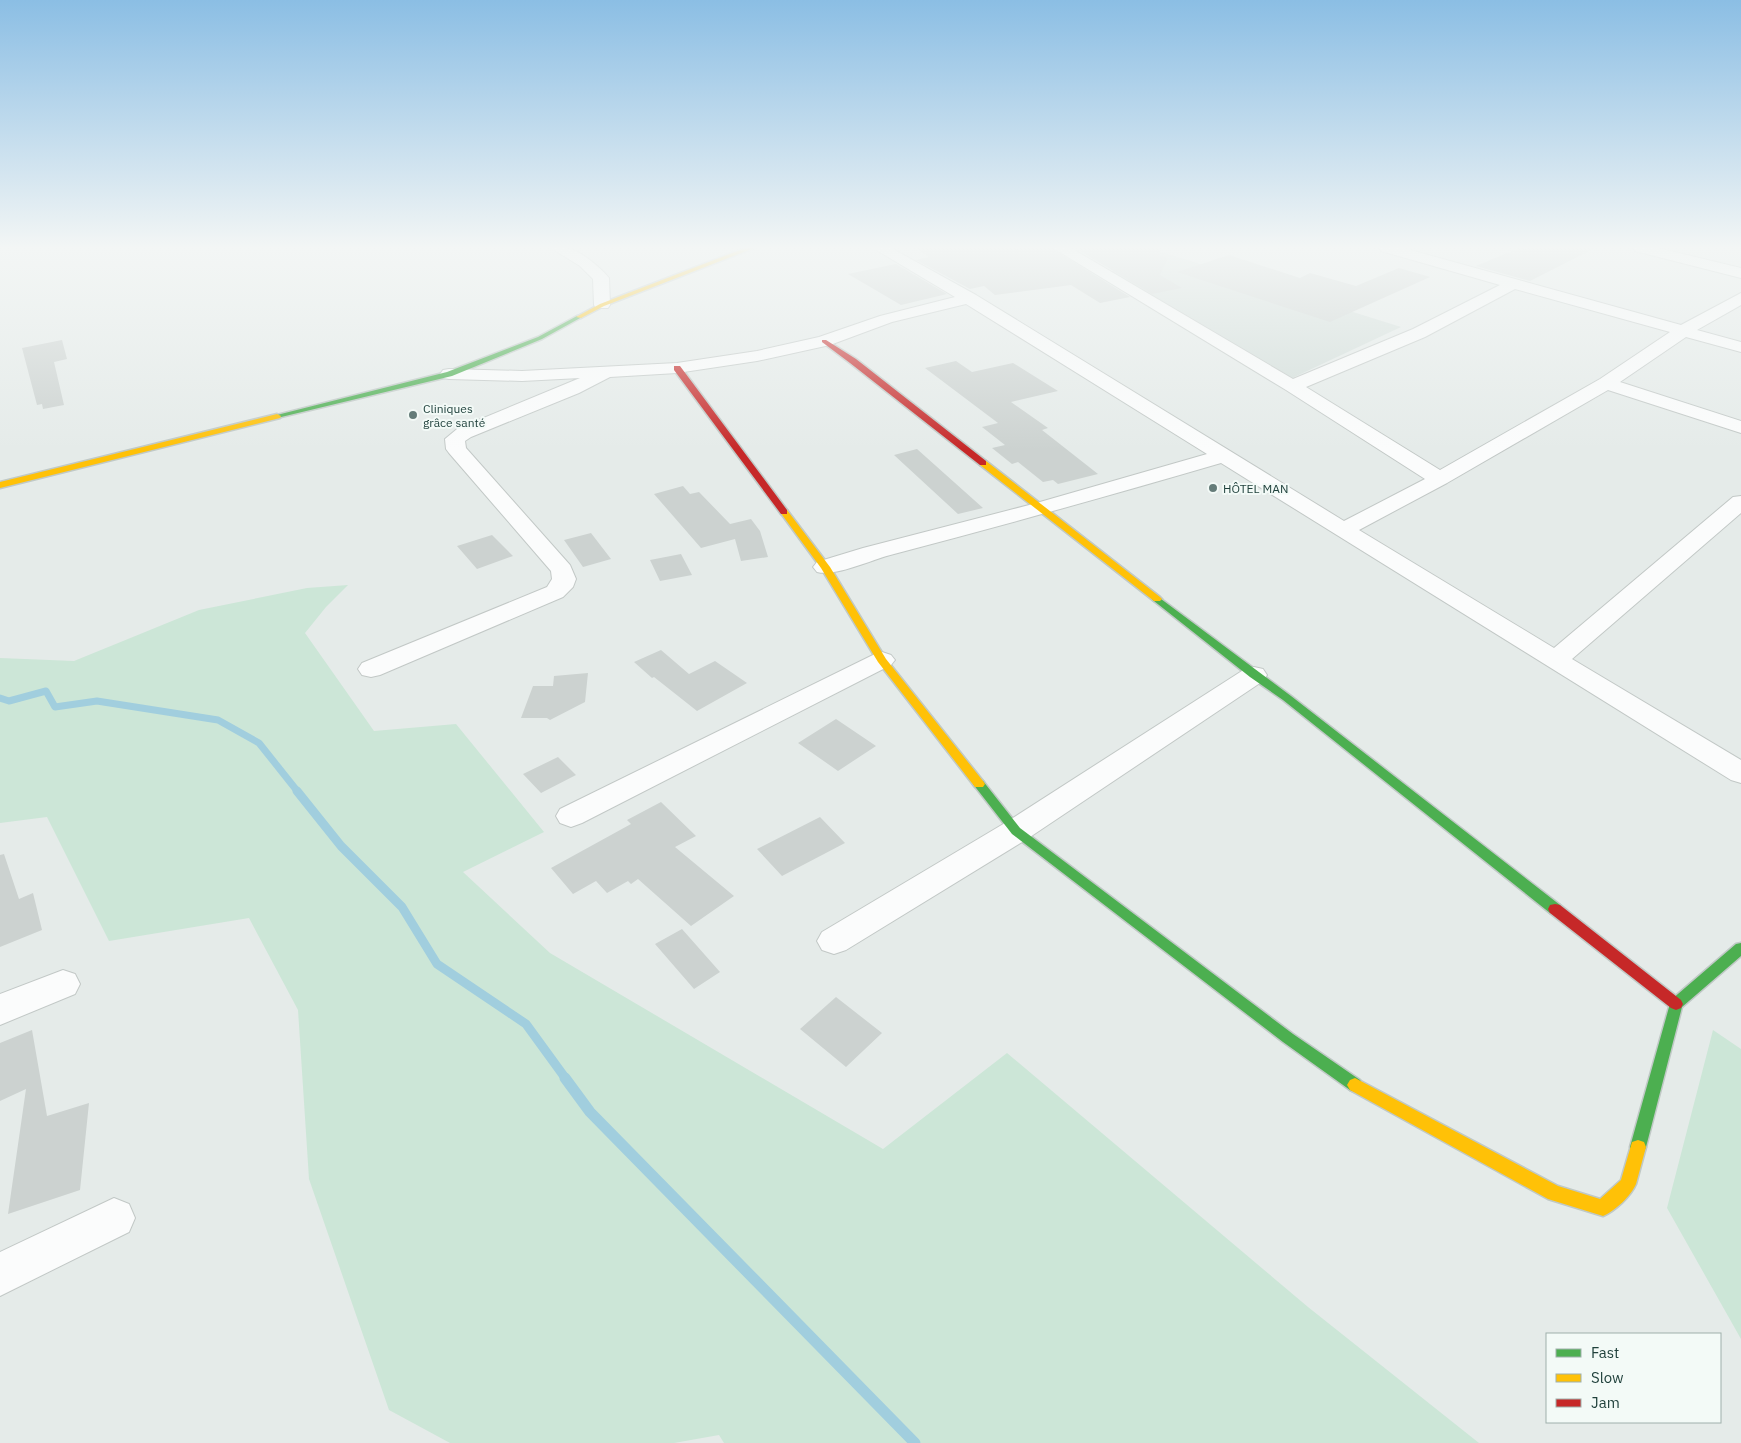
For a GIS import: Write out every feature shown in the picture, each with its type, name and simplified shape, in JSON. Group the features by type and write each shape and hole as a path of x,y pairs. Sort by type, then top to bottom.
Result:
{"street":[{"path":"0,484 450,374 540,338 583,315"},
{"path":"450,374 522,376 677,368 757,356 824,341 901,315"},
{"path":"998,315 1343,530 1741,773"},
{"path":"1173,315 1292,386 1440,479"},
{"path":"1292,386 1419,333 1453,315"},
{"path":"1626,315 1741,347"},
{"path":"1343,530 1440,479 1606,383 1683,331 1711,315"},
{"path":"824,341 853,361 1041,510 1108,559 1254,675 1287,698 1676,1004"},
{"path":"677,368 825,567 882,660 1016,831 1288,1038 1360,1088 1554,1193 1603,1208 1628,1184 1676,1004 1741,948"},
{"path":"371,669 555,592 561,586 564,579 562,570 456,450 455,440 464,433 573,389 604,373"},
{"path":"1606,383 1741,427"},
{"path":"825,567 871,553 1041,510 1225,455"},
{"path":"1556,659 1741,502"},
{"path":"571,816 882,660"},
{"path":"834,942 1016,831 1254,675"},
{"path":"0,1010 63,984"},
{"path":"0,1275 114,1218"}],"shaded area":[{"path":"1179,315 1364,315 1401,327 1288,380"}],"green space":[{"path":"348,585 326,607 305,633 374,731 456,724 544,832 463,872 550,953 883,1149 1007,1053 1308,1307 1479,1443 724,1443 719,1435 674,1443 450,1443 389,1410 309,1179 298,1010 249,918 109,941 47,817 0,823 0,658 74,661 199,610 307,588"},
{"path":"1713,1030 1741,1049 1741,1339 1667,1208"}],"building":[{"path":"1310,315 1345,315 1330,322"},
{"path":"62,340 67,359 54,362 64,405 43,409 42,404 37,405 22,348"},
{"path":"956,361 972,372 1013,363 1058,391 1011,402 1048,428 1042,430 1098,474 1058,484 1053,480 1043,482 1018,462 1012,464 992,448 1005,445 982,427 998,423 925,368"},
{"path":"917,449 983,508 958,514 894,455"},
{"path":"683,486 690,494 699,492 730,524 751,519 760,531 768,557 741,561 735,539 701,548 654,494"},
{"path":"591,533 611,559 583,567 564,540"},
{"path":"492,535 513,556 477,569 457,546"},
{"path":"681,554 692,575 660,581 650,560"},
{"path":"661,650 689,674 715,661 747,683 697,711 654,677 652,678 634,662"},
{"path":"588,673 585,702 550,720 547,718 521,718 533,686 553,686 554,676"},
{"path":"836,719 876,746 838,771 798,743"},
{"path":"558,757 576,775 541,793 523,774"},
{"path":"661,802 696,836 675,847 734,896 691,926 638,879 631,884 628,881 607,893 596,881 573,894 551,868 631,824 627,820"},
{"path":"820,817 845,843 782,876 757,849"},
{"path":"4,854 19,899 33,893 42,930 0,947 0,855"},
{"path":"682,929 720,972 694,989 655,944"},
{"path":"836,997 882,1033 846,1067 800,1029"},
{"path":"32,1030 47,1116 89,1103 80,1190 8,1214 26,1089 0,1101 0,1043"}],"waterway":[{"path":"0,698 9,701 46,691 55,707 97,701 218,720 259,743 298,792"},
{"path":"297,791 341,846 402,907 437,964 526,1024 566,1079"},
{"path":"565,1078 590,1112 915,1443"}],"traffic: fast":[{"path":"277,416 449,374 540,338 579,317"},
{"path":"1157,599 1254,675 1287,698 1555,909"},
{"path":"979,784 1016,831 1288,1038 1355,1085"},
{"path":"1638,1147 1676,1004 1741,948"}],"traffic: slow":[{"path":"0,485 277,416"},
{"path":"983,463 1157,599"},
{"path":"784,512 825,567 882,660 979,784"},
{"path":"1355,1085 1554,1193 1603,1208 1628,1184 1638,1147"}],"traffic: jam":[{"path":"824,341 853,361 983,463"},
{"path":"677,368 784,512"},
{"path":"1555,909 1676,1004"}],"place":[{"name":"Cliniques grâce santé","path":"413,415"},
{"name":"HÔTEL MAN","path":"1213,488"}]}
